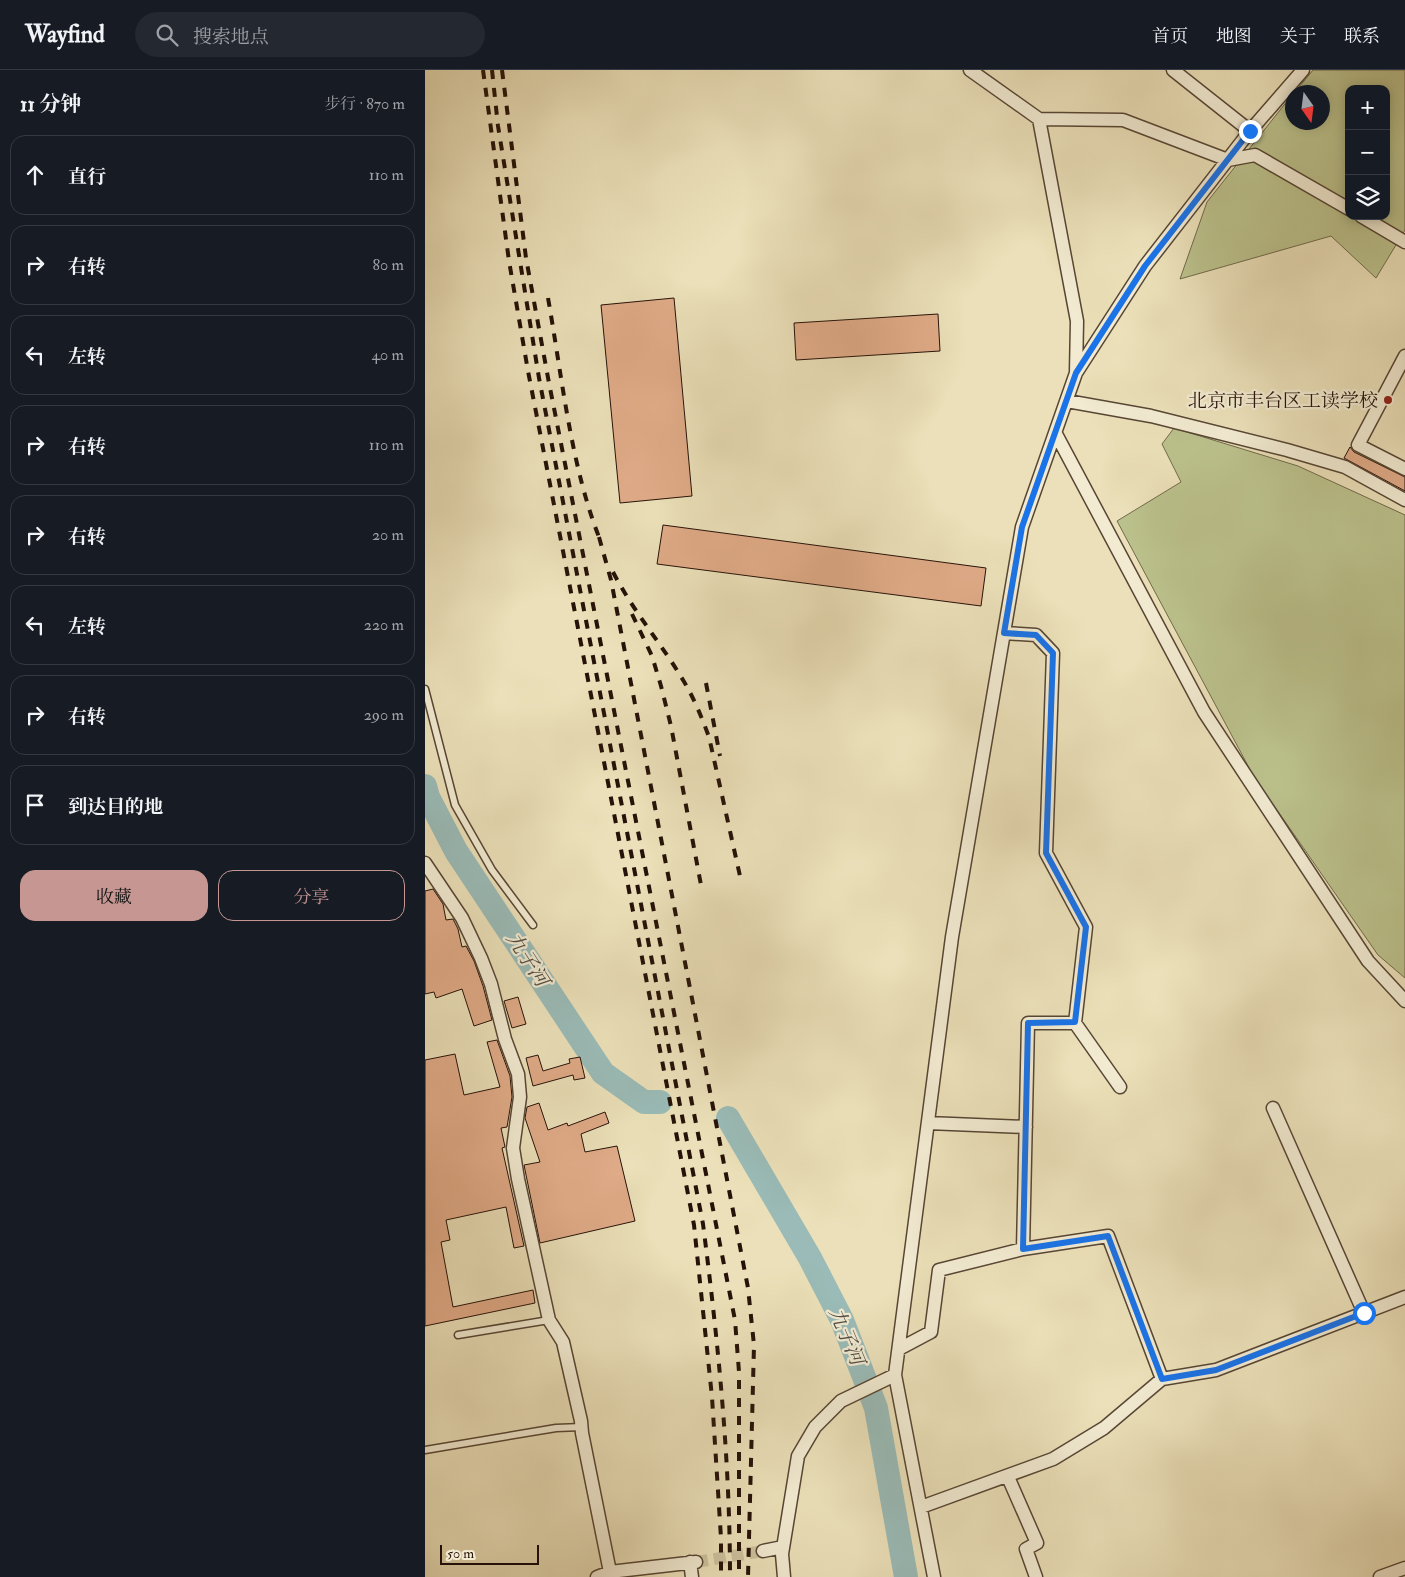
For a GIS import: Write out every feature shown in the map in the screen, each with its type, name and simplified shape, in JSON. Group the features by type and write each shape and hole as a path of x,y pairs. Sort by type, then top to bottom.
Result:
{"street":[{"path":"970,70 1039,119 1123,120 1228,160 1255,156 1345,207"},
{"path":"1173,70 1250,131"},
{"path":"934,1577 895,1375 952,938 1022,527 1076,373 1145,266 1250,131 1303,70"},
{"path":"1039,119 1077,321 1076,373"},
{"path":"1368,220 1405,242"},
{"path":"1405,356 1358,444 1405,469"},
{"path":"1067,401 1151,416 1295,452 1345,467 1405,500"},
{"path":"1056,434 1205,712 1369,961 1405,1001"},
{"path":"1004,633 1036,635 1053,653 1046,853 1086,927 1075,1022 1120,1087"},
{"path":"425,863 433,880 462,918 481,958 491,984 505,1039 518,1074 520,1096 513,1148 549,1320 563,1342 610,1572"},
{"path":"1023,1249 1028,1023 1075,1022"},
{"path":"1273,1108 1364,1313"},
{"path":"928,1123 1026,1127"},
{"path":"899,1350 931,1332 939,1270 1023,1249 1108,1236 1162,1379"},
{"path":"921,1507 1008,1477 1053,1459 1104,1428 1162,1379 1216,1370 1405,1297"},
{"path":"784,1577 783,1547 798,1456 815,1427 841,1401 895,1375"},
{"path":"1008,1477 1037,1542 1026,1549 1036,1577"},
{"path":"763,1551 783,1547"},
{"path":"597,1577 610,1572 693,1562 692,1577"},
{"path":"1380,1577 1405,1568"}],"lane":[{"path":"425,689 426,700 455,805 492,870 533,925"},
{"path":"458,1335 549,1320"},
{"path":"425,1450 556,1428 581,1427"}],"green space":[{"path":"1313,70 1405,70 1405,230 1376,278 1331,236 1180,279 1207,202 1285,104 1285,130 1330,130 1330,85 1301,85"},
{"path":"1174,428 1298,466 1405,515 1405,978 1378,955 1254,777 1117,521 1181,482 1162,444"}],"building":[{"path":"674,298 692,496 620,503 601,305"},
{"path":"938,314 940,351 796,360 794,323"},
{"path":"1350,447 1354,452 1405,477 1405,491 1344,458"},
{"path":"663,525 986,568 981,606 657,564"},
{"path":"433,889 443,904 446,920 453,919 458,929 462,947 466,946 474,961 492,1020 474,1026 462,989 436,998 434,992 425,994 425,891"},
{"path":"518,997 526,1024 512,1028 504,1001"},
{"path":"497,1040 510,1076 512,1097 507,1127 501,1128 505,1147 502,1148 524,1246 514,1248 506,1207 446,1220 450,1240 441,1242 453,1307 533,1290 535,1303 425,1326 425,1060 455,1054 464,1095 500,1087 487,1042"},
{"path":"538,1055 543,1071 570,1063 569,1059 580,1057 585,1078 574,1080 573,1075 533,1086 526,1058"},
{"path":"539,1103 548,1130 567,1123 568,1126 605,1112 609,1123 581,1134 585,1152 617,1146 635,1221 540,1243 524,1165 540,1162 525,1118 527,1107"}],"waterway":[{"name":"九子河","path":"425,786 428,797 456,851 603,1073 644,1102 660,1102"},
{"name":"九子河","path":"728,1118 810,1258 842,1320 876,1408 906,1577"}],"tunnel":[{"path":"696,1562 763,1551"}],"railway":[{"path":"483,70 509,261 528,371 694,1225 712,1397 721,1538 721,1577"},
{"path":"492,70 498,126 539,378 703,1224 722,1400 728,1489 730,1577"},
{"path":"502,70 526,258 549,383 735,1320 739,1372 739,1577"},
{"path":"548,298 568,422 582,484 601,542"},
{"path":"599,537 611,580 748,1288 754,1345 748,1577"},
{"path":"613,572 629,600 683,680 701,715 709,737 740,876"},
{"path":"632,614 652,656 661,686 671,726 701,885"},
{"path":"706,683 720,756"}],"place":[{"name":"北京市丰台区工读学校","path":"1388,400"}],"route":[{"path":"1250,131 1145,266 1076,373 1022,527 1004,633 1036,635 1053,653 1046,853 1086,927 1075,1022 1028,1023 1023,1249 1108,1236 1162,1379 1216,1370 1364,1313"}]}
